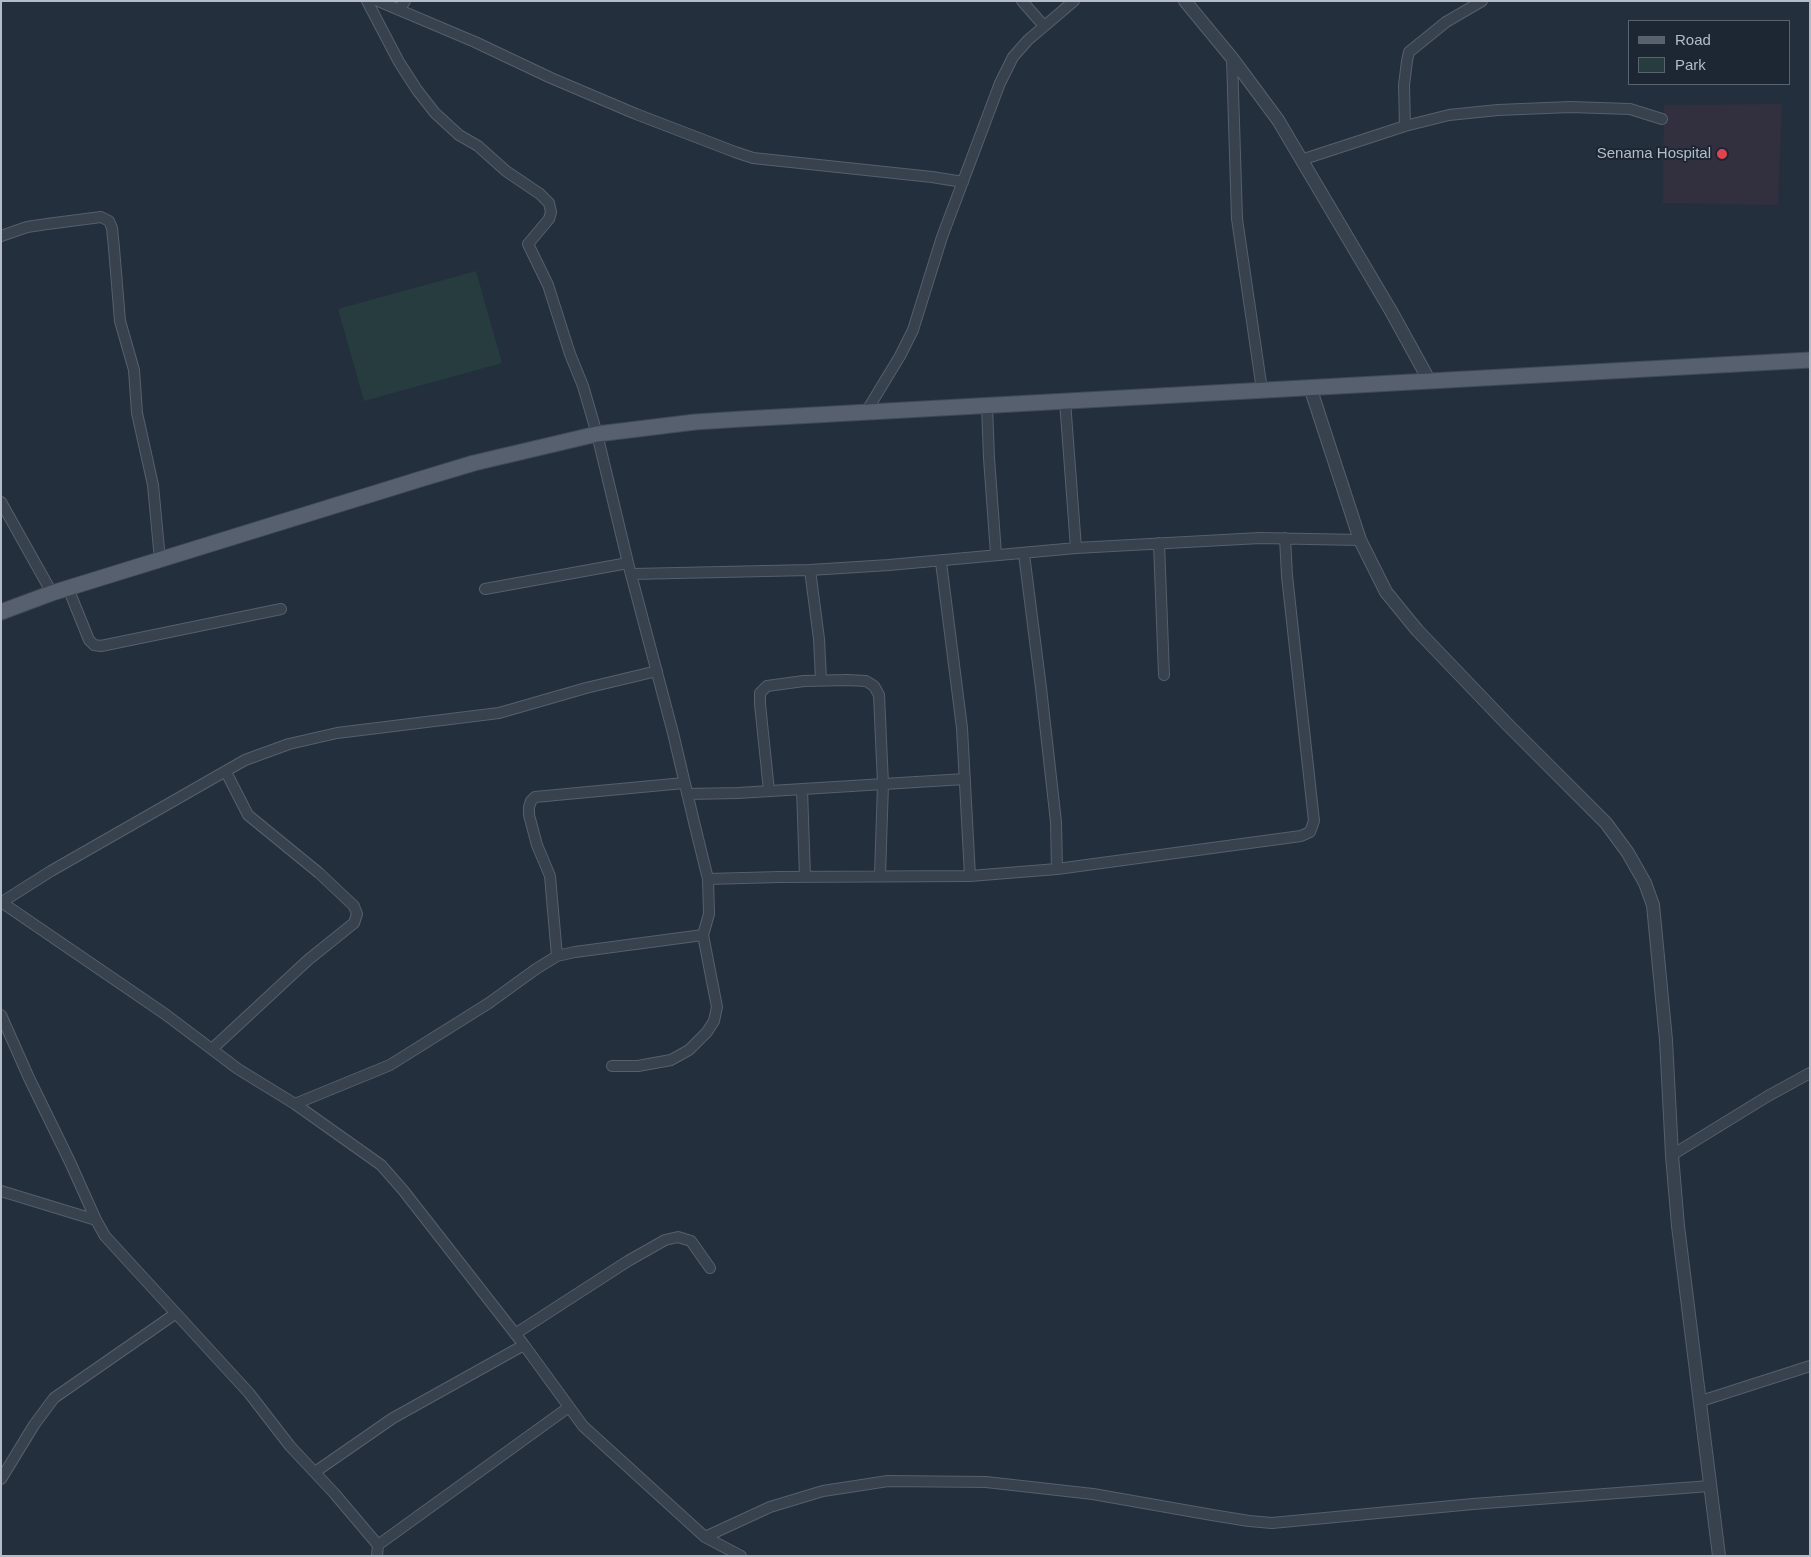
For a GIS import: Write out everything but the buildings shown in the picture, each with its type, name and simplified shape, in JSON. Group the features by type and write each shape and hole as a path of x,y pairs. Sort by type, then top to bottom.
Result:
{"main road":[{"path":"1,612 52,593 474,463 597,434 695,422 1810,360"}],"street":[{"path":"367,1 399,62 435,113 459,135 478,146 506,171 540,194 549,203 551,212 549,219 528,244 551,294 570,354 583,386 597,434 708,879 709,914 703,936 717,1007 714,1021 707,1032 689,1050 671,1060 638,1066 612,1066"},
{"path":"378,1 636,114 753,158 963,182"},
{"path":"399,10 405,1"},
{"path":"1022,1 1044,26"},
{"path":"866,412 900,356 913,330 942,237 1000,82 1013,57 1028,40 1074,1"},
{"path":"1185,1 1232,58 1278,120 1429,380"},
{"path":"1405,126 1404,85 1410,52 1446,22 1482,1"},
{"path":"1232,58 1237,219 1262,390"},
{"path":"1301,160 1405,126 1449,115 1498,110 1570,107 1630,109 1662,118"},
{"path":"1,236 27,227 47,224 101,217 109,221 112,228 120,321 134,370 137,412 152,485 160,560"},
{"path":"1310,387 1360,540 1386,592 1400,611 1508,725 1606,824 1628,853 1645,883 1653,905 1666,1040 1678,1226 1719,1556"},
{"path":"1065,402 1076,548"},
{"path":"988,406 989,458 996,554"},
{"path":"1,502 52,593"},
{"path":"632,574 810,570 941,562 996,554 1024,554 1076,548 1159,543 1285,538 1360,540"},
{"path":"708,879 970,876 1057,869 1301,836 1310,832 1314,821 1289,596 1285,538"},
{"path":"1159,543 1164,675"},
{"path":"1024,554 1042,688 1056,822 1057,869"},
{"path":"941,562 958,688 970,876"},
{"path":"485,589 628,563"},
{"path":"810,570 822,680"},
{"path":"68,588 89,640 94,645 101,646 281,609"},
{"path":"657,671 586,688 499,713 337,733 289,744 245,760 59,866 2,902 165,1014 238,1069 295,1104 381,1165 403,1190 524,1345 583,1426 705,1537 741,1556"},
{"path":"769,791 762,742 760,693 767,686 774,684 822,680 866,681 874,686 878,695 883,784 880,876"},
{"path":"212,1050 308,960 354,923 357,914 354,906 320,873 248,815 226,772"},
{"path":"557,956 550,876 537,845 529,815 531,801 535,797 686,788 769,791 965,779"},
{"path":"802,789 804,877"},
{"path":"295,1104 390,1065 489,1003 557,956 575,952 703,936"},
{"path":"1,1015 96,1220 106,1236 249,1394 290,1446 314,1472 378,1550 570,1407"},
{"path":"1672,1155 1768,1096 1810,1074"},
{"path":"1,1191 96,1220"},
{"path":"515,1334 628,1261 665,1240 678,1237 691,1241 710,1268"},
{"path":"1,1479 34,1425 54,1398 175,1314"},
{"path":"314,1472 393,1418 524,1345"},
{"path":"1701,1401 1810,1366"},
{"path":"705,1537 770,1507 823,1491 888,1481 986,1482 1093,1494 1249,1521 1272,1523 1473,1504 1710,1486"}],"shaded area":[{"name":"Senama Hospital","path":"1782,104 1778,205 1663,203 1664,105"}],"green space":[{"path":"476,271 502,363 364,401 338,309"}],"place":[{"name":"Senama Hospital","path":"1722,154"}]}
